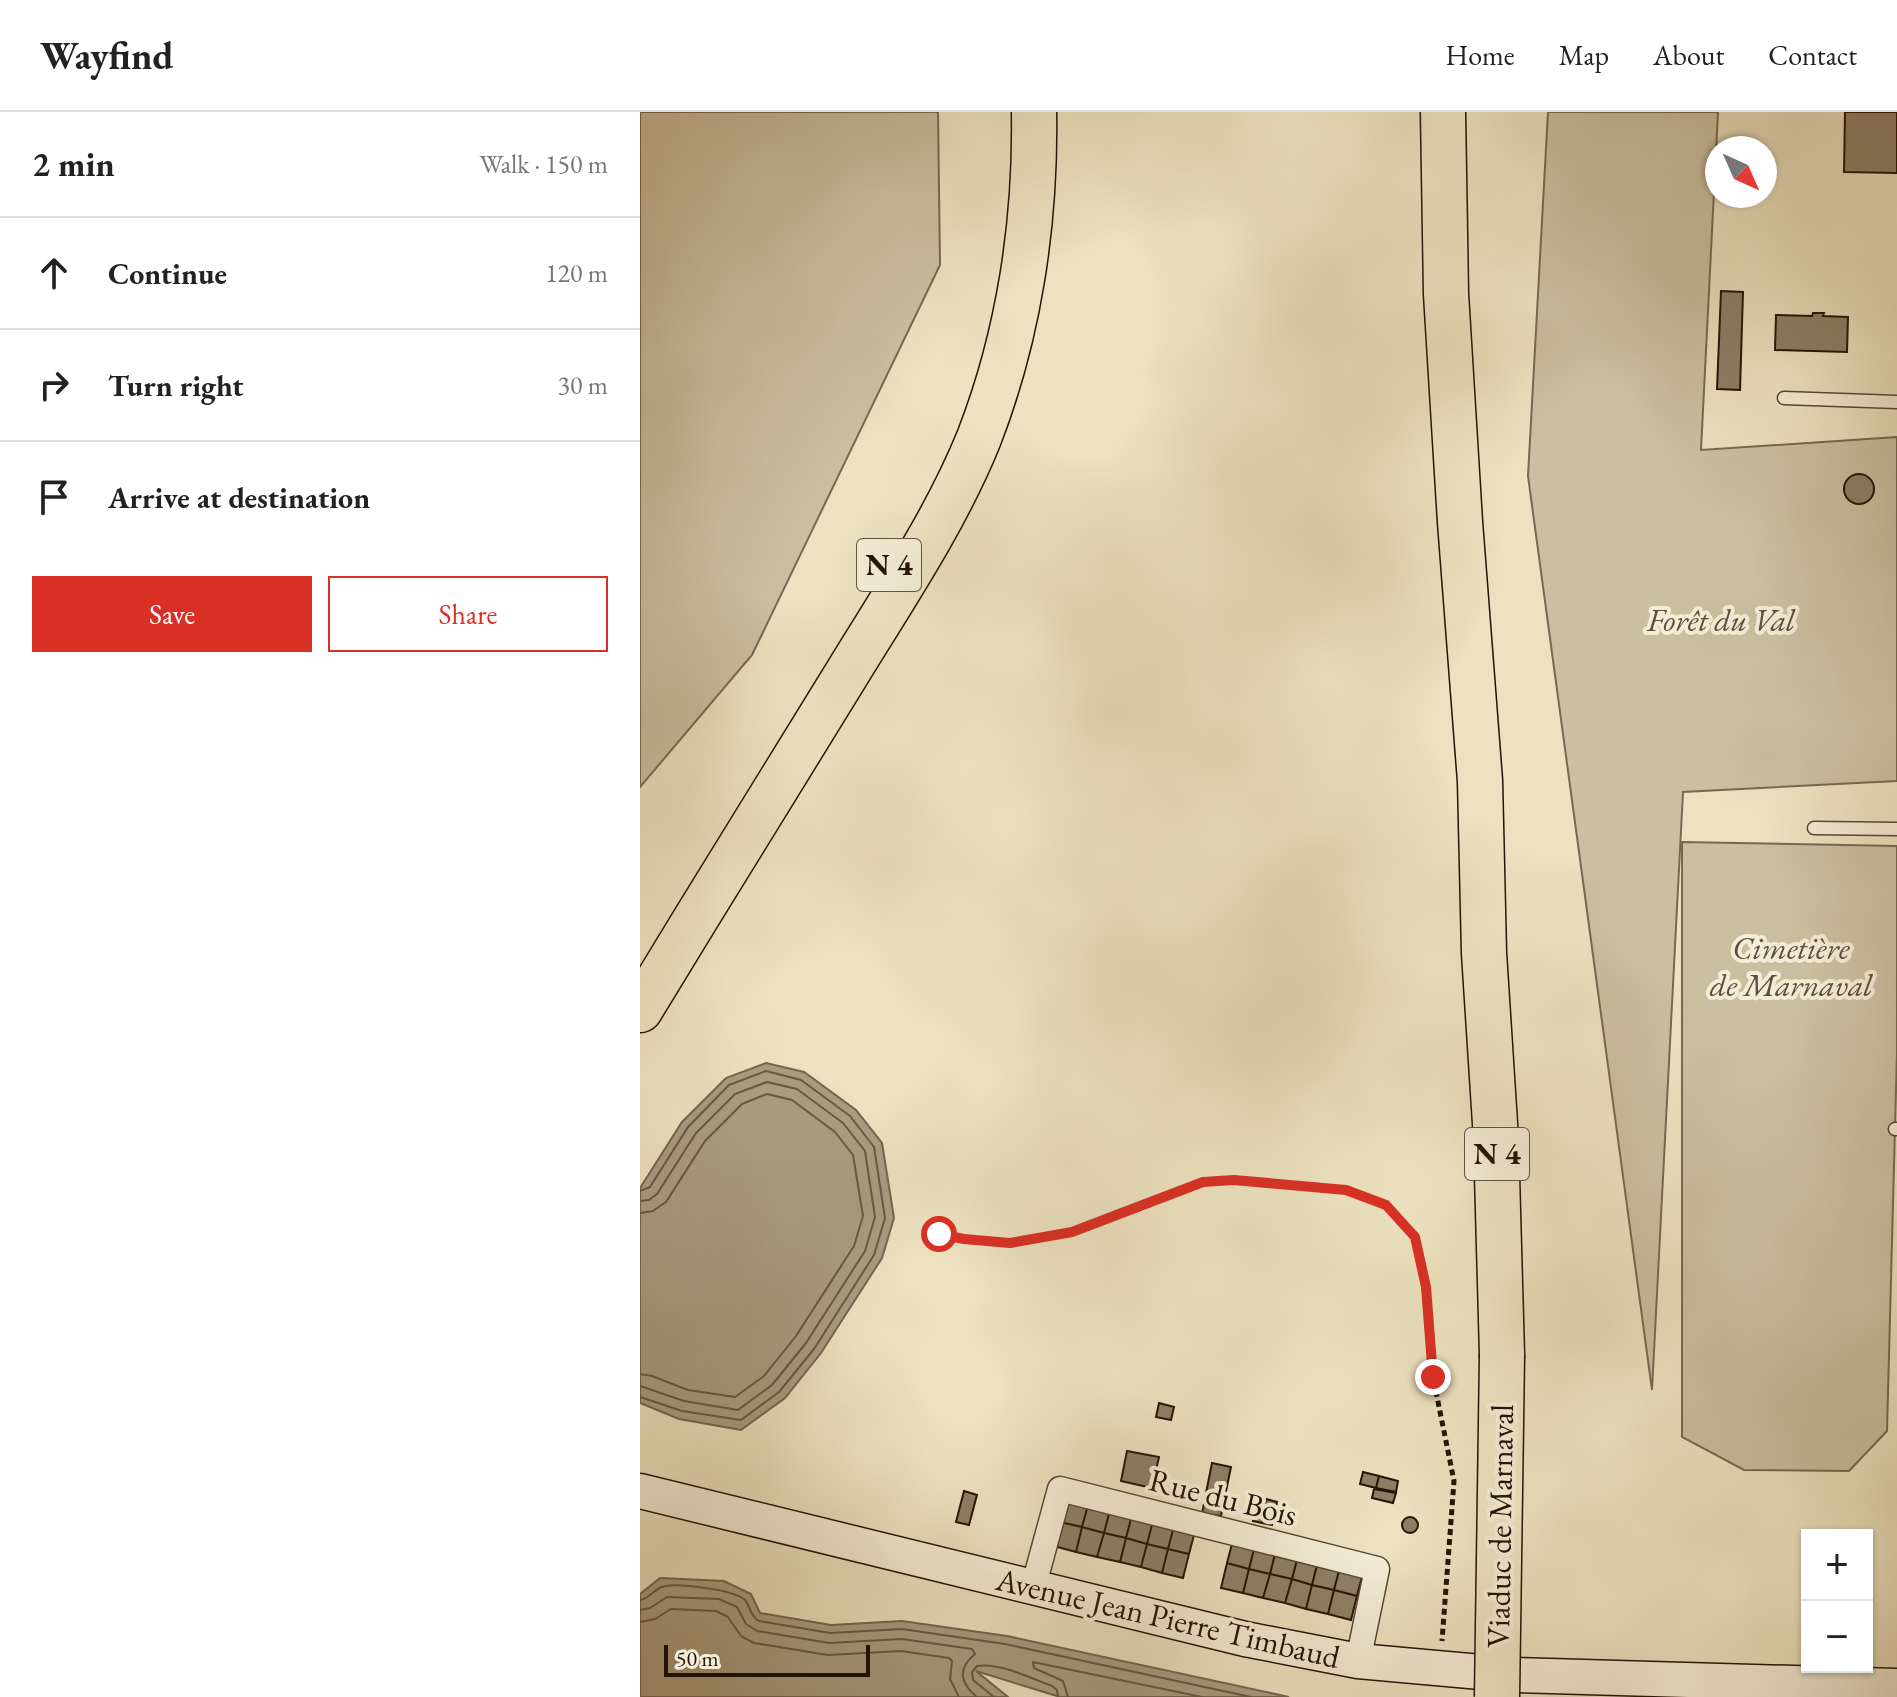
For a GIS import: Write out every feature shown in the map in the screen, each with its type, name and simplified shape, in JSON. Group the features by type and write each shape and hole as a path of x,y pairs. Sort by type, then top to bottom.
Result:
{"highway":[{"name":"N 4","path":"640,972 907,537 952,445 986,346 1001,277 1013,202 1017,112"},
{"name":"N 4","path":"640,1010 925,546 978,440 1010,339 1025,272 1033,175 1034,112"},
{"name":"N 4","path":"1419,112 1422,298 1436,527 1458,785 1484,953"},
{"name":"N 4","path":"1443,112 1446,294 1480,781 1484,953"},
{"name":"Viaduc de Marnaval","path":"1484,953 1496,1139 1502,1355 1497,1697"}],"main road":[{"name":"Avenue Jean Pierre Timbaud","path":"640,1491 1245,1639 1358,1661 1514,1675 1897,1686"}],"street":[{"name":"Rue du Bois","path":"1033,1588 1060,1489 1377,1569 1358,1661"}],"lane":[{"path":"1784,398 1897,402"},
{"path":"1814,828 1897,829"}],"path":[{"path":"939,1234 1010,1243 1072,1232 1203,1182 1234,1180 1346,1190 1386,1205 1415,1237 1426,1287 1433,1377 1454,1481 1440,1670"}],"green space":[{"path":"640,112 938,112 940,265 752,655 640,787"},
{"name":"Forêt du Val","path":"1548,112 1718,112 1717,136 1705,136 1705,208 1713,208 1701,450 1897,437 1897,781 1683,792 1652,1390 1528,476"},
{"name":"Cimetière de Marnaval","path":"1682,842 1897,846 1897,1052 1887,1431 1849,1471 1744,1470 1682,1437"}],"water":[{"path":"766,1063 804,1072 856,1110 882,1143 894,1218 882,1258 821,1353 785,1398 741,1430 679,1419 640,1403 640,1188 682,1122 726,1078"},
{"path":"660,1578 724,1581 751,1594 760,1613 831,1625 902,1621 1007,1636 1289,1697 1060,1697 976,1671 1008,1697 640,1697 640,1594"}],"building":[{"path":"1845,112 1897,112 1897,173 1844,172"},
{"path":"1721,291 1743,292 1740,390 1717,389"},
{"path":"1813,313 1848,317 1847,352 1775,350 1776,315 1812,316"},
{"path":"1859,474 1865,475 1873,483 1873,495 1865,503 1859,504 1853,503 1845,495 1844,489 1845,483 1853,475"},
{"path":"1159,1403 1174,1407 1171,1420 1156,1417"},
{"path":"1127,1451 1159,1457 1152,1488 1121,1481"},
{"path":"1212,1463 1231,1467 1224,1501 1205,1498"},
{"path":"1363,1472 1379,1476 1376,1488 1360,1484"},
{"path":"1379,1476 1398,1481 1396,1492 1376,1488"},
{"path":"1374,1489 1396,1493 1393,1503 1372,1498"},
{"path":"964,1491 977,1495 969,1525 956,1522"},
{"path":"1258,1497 1266,1499 1262,1523 1253,1521"},
{"path":"1205,1498 1224,1501 1221,1516 1202,1514"},
{"path":"1067,1499 1088,1505 1082,1527 1060,1522"},
{"path":"1266,1499 1277,1502 1272,1525 1262,1523"},
{"path":"1088,1505 1110,1510 1104,1533 1082,1527"},
{"path":"1110,1510 1132,1515 1126,1538 1104,1533"},
{"path":"1132,1515 1153,1521 1147,1544 1126,1538"},
{"path":"1410,1517 1418,1525 1410,1533 1402,1525"},
{"path":"1153,1521 1174,1526 1168,1549 1147,1544"},
{"path":"1060,1522 1082,1527 1076,1552 1054,1546"},
{"path":"1174,1526 1195,1531 1189,1554 1168,1549"},
{"path":"1082,1527 1104,1533 1097,1557 1076,1552"},
{"path":"1104,1533 1126,1538 1120,1562 1097,1557"},
{"path":"1126,1538 1147,1544 1141,1567 1120,1562"},
{"path":"1233,1540 1255,1545 1249,1569 1227,1563"},
{"path":"1147,1544 1168,1549 1162,1573 1141,1567"},
{"path":"1255,1545 1276,1550 1270,1574 1249,1569"},
{"path":"1168,1549 1189,1554 1183,1578 1162,1573"},
{"path":"1276,1550 1298,1556 1292,1579 1270,1574"},
{"path":"1298,1556 1318,1561 1312,1585 1292,1579"},
{"path":"1318,1561 1340,1567 1334,1590 1312,1585"},
{"path":"1227,1563 1249,1569 1243,1593 1221,1588"},
{"path":"1340,1567 1363,1573 1357,1596 1334,1590"},
{"path":"1249,1569 1270,1574 1263,1598 1243,1593"},
{"path":"1270,1574 1292,1579 1285,1603 1263,1598"},
{"path":"1292,1579 1312,1585 1306,1609 1285,1603"},
{"path":"1312,1585 1334,1590 1328,1614 1306,1609"},
{"path":"1334,1590 1357,1596 1351,1620 1328,1614"}],"route":[{"path":"939,1234 1010,1243 1072,1232 1203,1182 1234,1180 1346,1190 1386,1205 1415,1237 1426,1287 1433,1377"}]}
